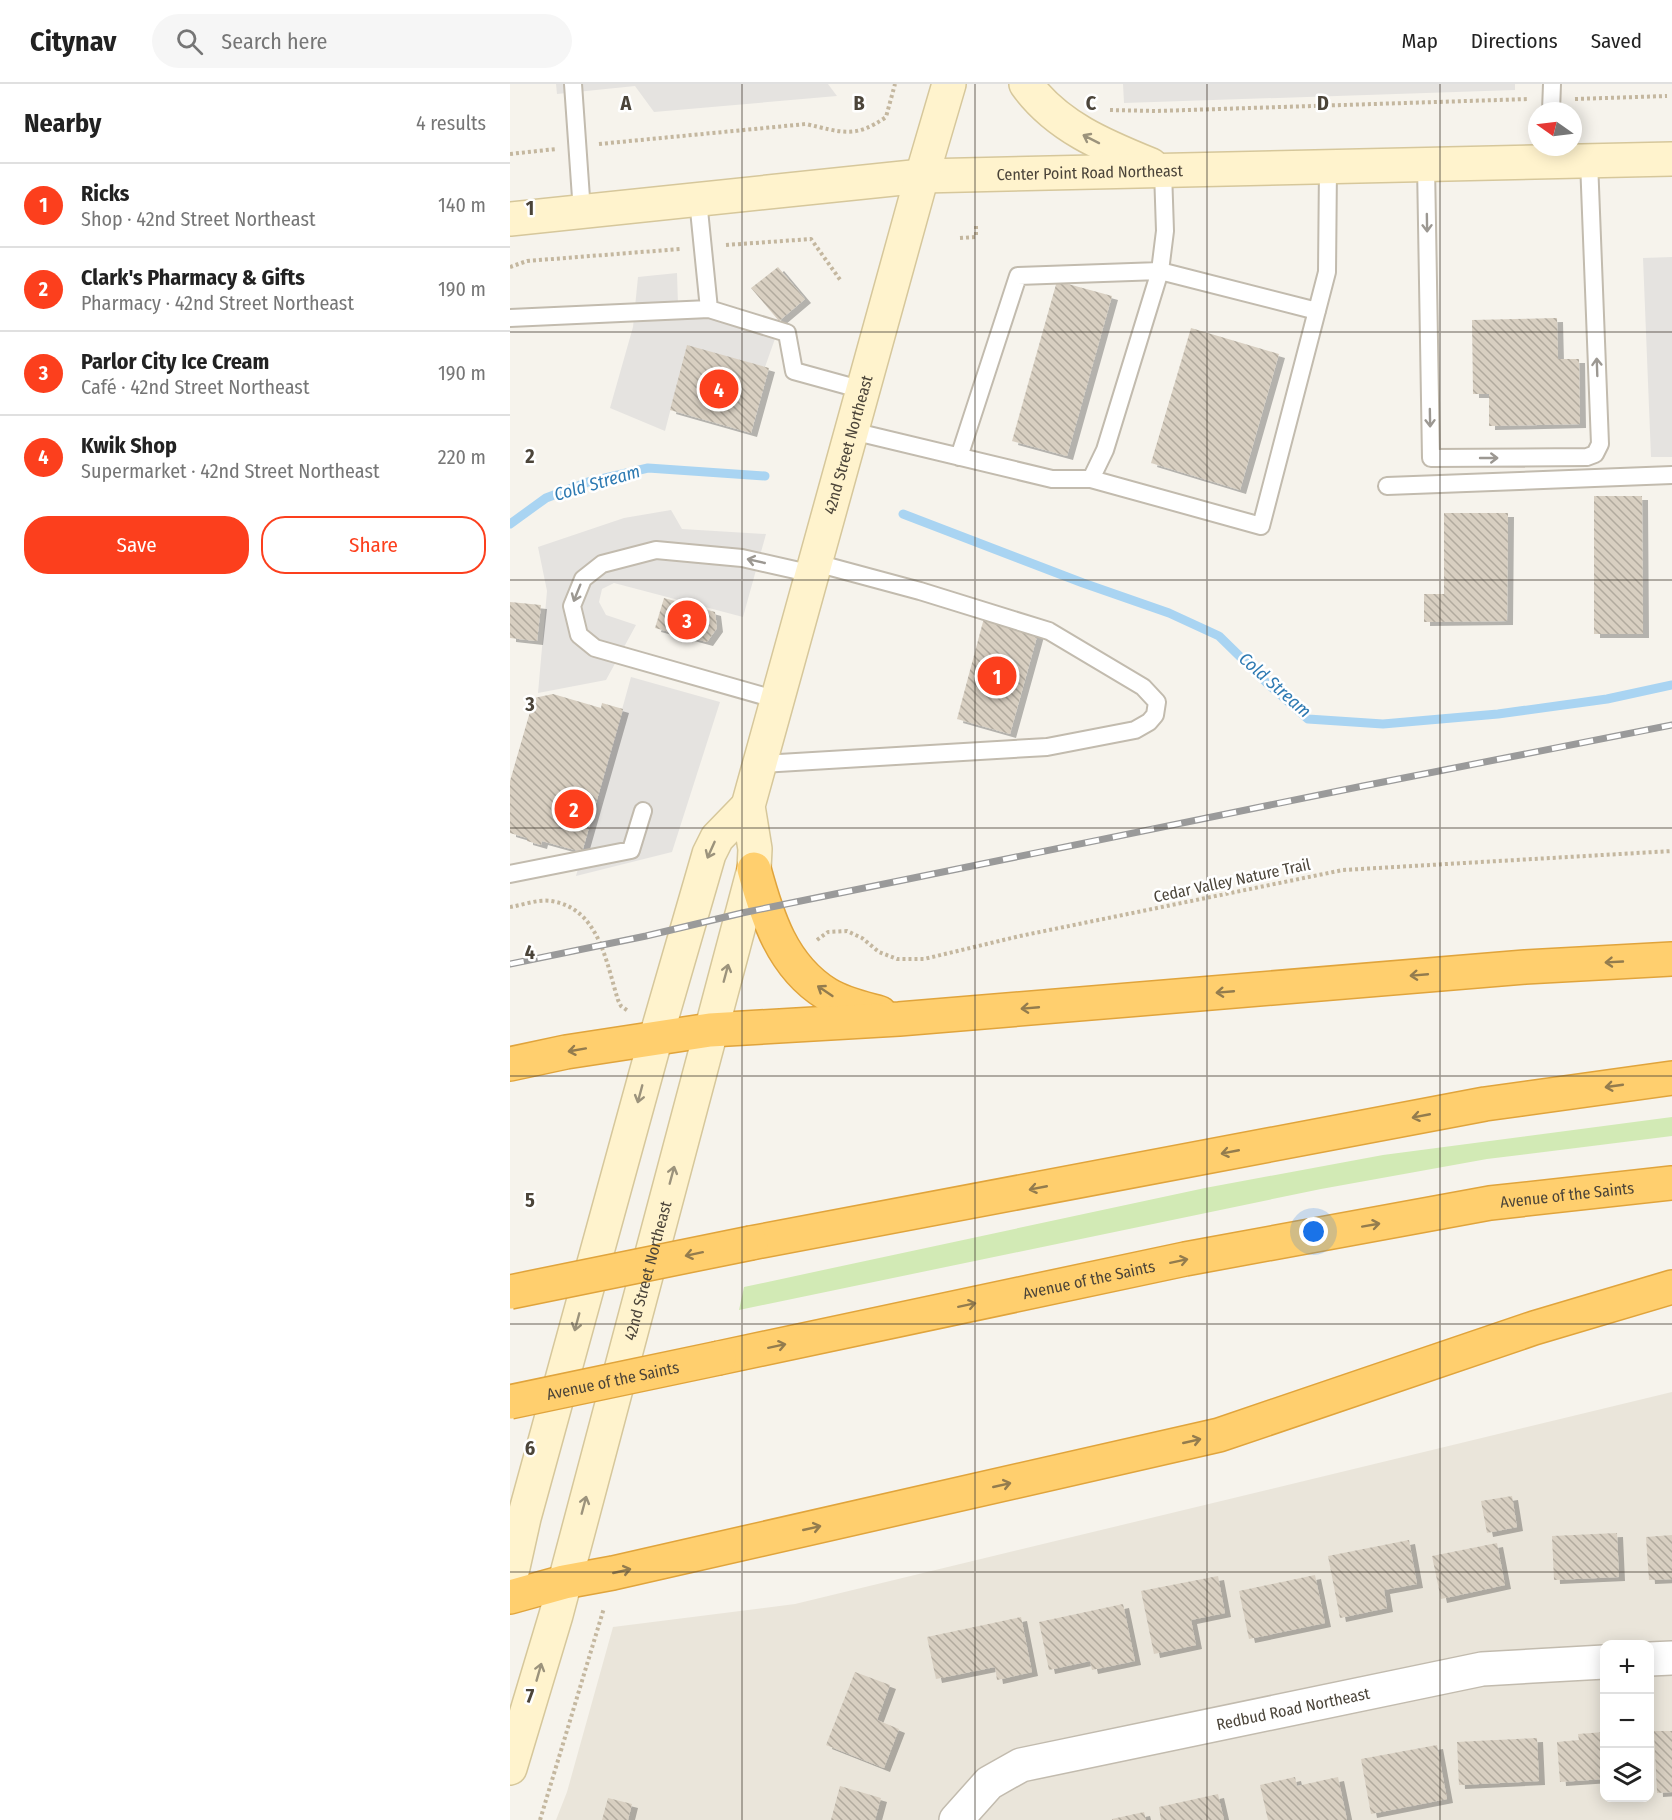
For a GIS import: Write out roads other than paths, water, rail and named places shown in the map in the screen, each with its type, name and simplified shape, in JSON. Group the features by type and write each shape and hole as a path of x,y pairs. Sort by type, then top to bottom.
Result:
{"highway":[{"path":"754,869 765,909 777,940 809,980 827,994 850,1005 899,1019"},
{"path":"510,1064 566,1052 710,1030 899,1019 1525,967 1672,959"},
{"path":"510,1292 751,1242 1485,1104 1672,1078"},
{"name":"Avenue of the Saints","path":"510,1402 1197,1257 1490,1203 1672,1183"},
{"path":"510,1597 564,1582 624,1571 1219,1435 1534,1328 1672,1287"}],"main road":[{"name":"42nd Street Northeast","path":"510,1768 556,1615 754,869 755,849 748,806 949,84"},
{"path":"1026,84 1054,115 1080,133 1112,150 1163,171"},
{"name":"Center Point Road Northeast","path":"510,219 922,176 1426,165 1528,156"},
{"name":"Center Point Road Northeast","path":"1561,156 1589,161 1672,159"},
{"name":"42nd Street Northeast","path":"510,1581 524,1518 656,1037 709,854 717,838 748,806"}],"street":[{"path":"1654,1659 1672,1658"},
{"name":"Redbud Road Northeast","path":"956,1820 989,1783 1021,1765 1482,1669 1600,1662"}],"lane":[{"path":"573,84 582,212"},
{"path":"1426,165 1431,458 1587,457 1595,454 1600,444 1589,161"},
{"path":"852,431 1052,479 1091,479 1261,526 1327,272 1328,167"},
{"path":"1091,479 1105,450 1160,271 1165,231 1163,171"},
{"path":"698,200 709,309"},
{"path":"959,457 1018,276 1160,271 1317,310"},
{"path":"510,318 709,309 787,333 794,371 863,390"},
{"path":"1387,486 1672,475"},
{"path":"761,764 1047,747 1134,730 1149,722 1155,715 1157,702 1143,687 1049,631 920,591 814,569 742,558 656,550 602,564 583,579 572,606 579,635 595,648 778,700"},
{"path":"510,874 631,850 643,811"}],"waterway":[{"name":"Cold Stream","path":"510,524 546,498 588,482 648,468 765,476"},
{"name":"Cold Stream","path":"903,514 1083,583 1169,613 1219,636 1308,719 1383,724 1498,714 1607,699 1672,685"}],"railway":[{"path":"510,964 646,936 742,913 1672,725"}],"place":[{"name":"Kwik Shop","path":"719,389"},
{"name":"Parlor City Ice Cream","path":"687,620"},
{"name":"Ricks","path":"997,676"},
{"name":"Clark's Pharmacy & Gifts","path":"574,809"}]}
